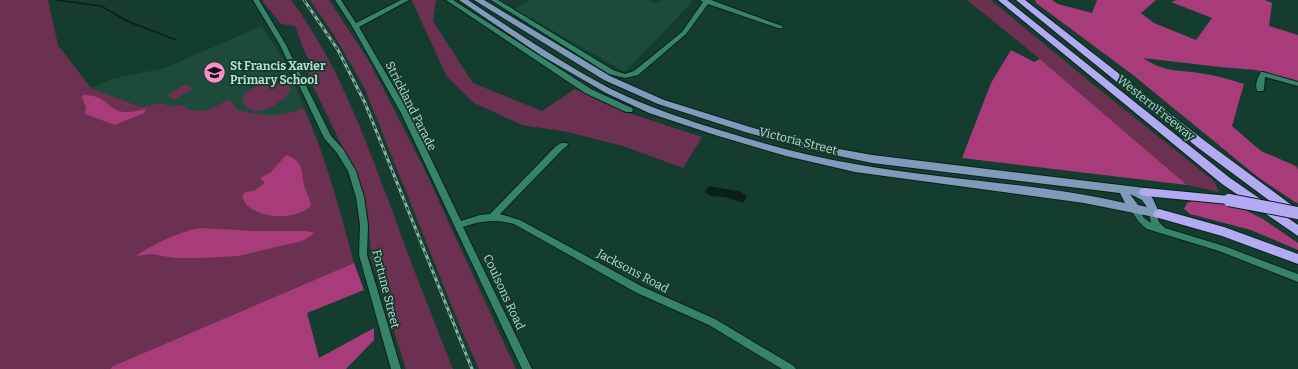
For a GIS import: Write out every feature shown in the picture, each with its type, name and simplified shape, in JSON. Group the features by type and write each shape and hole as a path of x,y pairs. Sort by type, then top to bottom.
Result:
{"highway":[{"name":"Western Freeway","path":"1002,0 1226,181 1298,231"},
{"name":"Western Freeway","path":"1020,0 1241,175 1298,214"},
{"path":"1145,192 1229,200 1298,214"},
{"path":"1156,213 1224,232 1298,259"}],"main road":[{"name":"Victoria Street","path":"463,0 570,70 629,105 728,136 771,149 834,164 875,171 1076,198 1156,213"},
{"path":"463,0 555,54 562,57 572,53"},
{"name":"Victoria Street","path":"478,0 572,53 607,78 661,102 742,128 840,154 901,163 1145,192"},
{"path":"572,53 567,59 569,62 629,105"},
{"path":"1134,208 1127,198 1125,189 1138,193 1147,198 1152,204 1156,213"}],"street":[{"name":"Fortune Street","path":"256,0 283,45 328,138 340,150 352,171 360,197 364,225 363,255 396,369"},
{"name":"Strickland Parade","path":"338,0 355,26 407,116 458,225"},
{"path":"355,26 406,0"},
{"path":"449,0 588,91 629,105"},
{"path":"494,0 572,53 611,72 625,76 636,74 662,50 680,37 706,0 780,28"},
{"path":"1260,89 1260,78 1264,74 1298,84"},
{"path":"493,216 558,149 564,145"},
{"path":"1134,208 1138,216 1145,224 1221,248 1298,278"},
{"path":"1156,213 1155,224 1167,232"},
{"name":"Jacksons Road","path":"458,225 479,218 493,216 510,220 528,227 640,290 712,322 791,369"},
{"name":"Coulsons Road","path":"458,225 478,263 527,369"}],"shaded area":[{"path":"0,0 48,0 58,45 91,88 141,107 161,103 173,107 183,105 189,110 205,111 230,99 238,110 264,115 286,114 304,108 326,165 354,263 113,366 110,369 0,369"},
{"path":"262,0 291,0 323,49 361,129 453,369 406,369 371,258 368,213 344,150 308,76 311,63 305,53 295,26 281,24"},
{"path":"310,0 329,0 369,61 422,164 516,369 479,369 461,329 364,87 334,35"},
{"path":"436,0 433,21 473,83 542,111 575,89 629,113 702,137 683,168 623,146 568,132 522,125 474,103 447,77 412,1"},
{"path":"530,0 648,0 656,4 662,0 693,1 625,72 515,9"},
{"path":"967,0 991,0 1214,181 1219,192 1187,185 1040,59"},
{"path":"1035,0 1052,0 1058,4 1092,13 1097,0 1156,0 1141,13 1154,23 1196,40 1212,18 1171,2 1176,0 1265,0 1272,3 1269,26 1298,35 1298,81 1256,70 1143,58 1159,67 1210,75 1244,84 1232,126 1261,151 1296,166 1298,169 1298,203 1259,178 1133,75 1036,3"},
{"name":"St Francis Xavier Primary School","path":"262,26 284,61 304,108 287,115 272,117 238,110 230,99 205,111 189,110 183,105 173,107 161,103 141,107 91,88 112,79 165,68"},
{"path":"1011,50 1034,62 1040,59 1187,185 962,158 991,83"},
{"path":"275,80 288,85 291,89 281,101 265,110 258,111 251,110 245,105 242,97 245,94 257,86"},
{"path":"185,84 193,88 175,100 168,95"},
{"path":"83,95 91,95 102,99 118,111 132,112 146,109 144,113 115,125 85,114 86,108 82,97"},
{"path":"286,155 293,158 300,164 303,182 311,206 297,213 281,216 264,214 249,207 242,197 245,192 254,191 265,183 260,178 270,173"},
{"path":"709,186 739,191 747,196 743,203 725,197 711,196 704,192"},
{"path":"1197,200 1227,203 1243,209 1263,219 1298,243 1298,250 1251,230 1190,214 1184,209 1187,203"},
{"path":"199,228 256,231 307,231 315,233 302,241 238,256 174,258 152,254 136,256 166,239"},
{"path":"354,263 364,290 307,313 319,358 374,328 374,340 346,369 110,369 113,366"}],"waterway":[{"path":"56,0 101,6 127,21 176,40"}],"railway":[{"path":"304,0 338,50 365,103 472,369"}],"place":[{"name":"St Francis Xavier Primary School","path":"214,73"}]}
